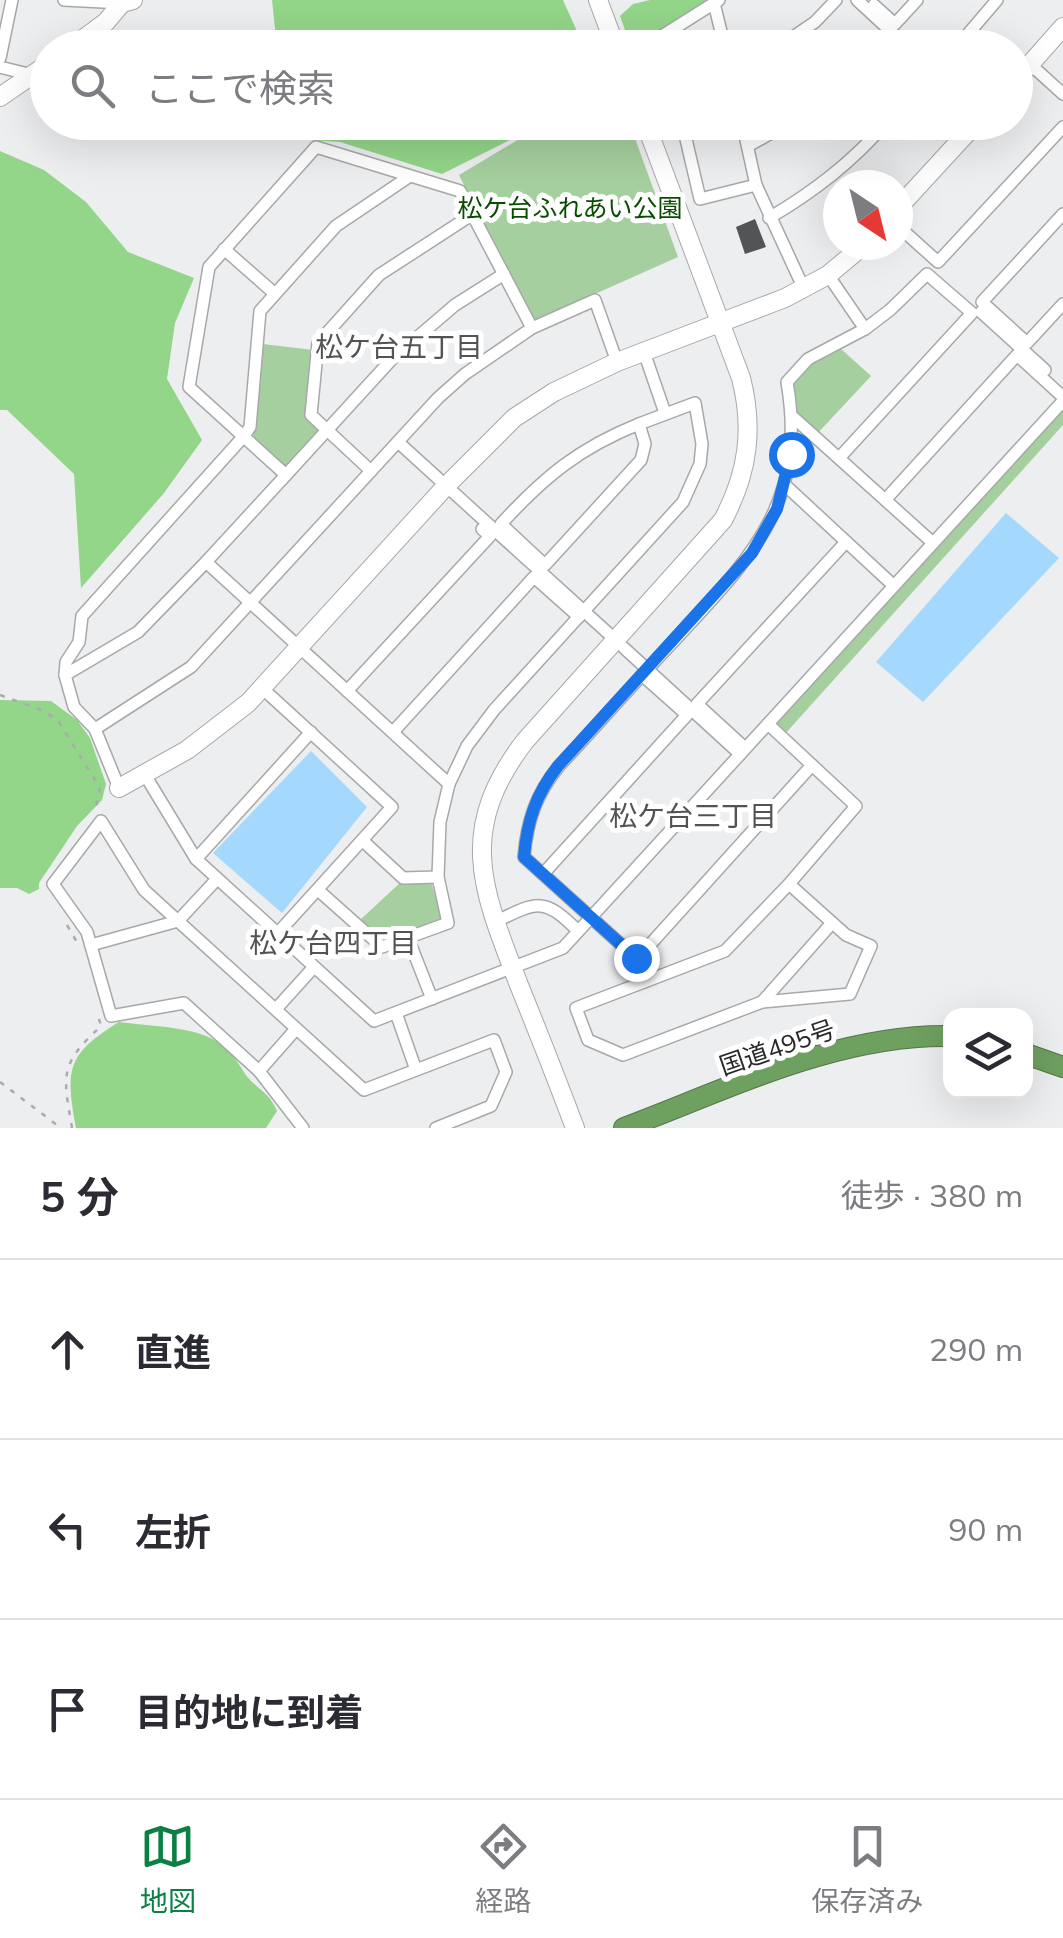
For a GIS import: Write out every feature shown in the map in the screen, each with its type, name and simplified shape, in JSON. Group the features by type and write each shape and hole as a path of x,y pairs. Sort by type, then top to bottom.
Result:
{"highway":[{"name":"国道495号","path":"624,1128 821,1056 880,1041 943,1036"},
{"path":"1033,1056 1063,1067"}],"street":[{"path":"0,58 12,0"},
{"path":"64,0 127,1"},
{"path":"598,0 609,30"},
{"path":"803,30 836,0"},
{"path":"857,0 890,30"},
{"path":"868,0 895,24 917,0"},
{"path":"972,30 998,0"},
{"path":"95,30 127,1"},
{"path":"671,30 716,1 722,30"},
{"path":"1033,61 1063,28"},
{"path":"0,67 30,69"},
{"path":"1033,67 1063,94"},
{"path":"0,97 30,77"},
{"path":"913,240 938,262 1063,127"},
{"path":"575,1128 485,888 481,848 488,803 507,764 723,520 740,486 749,444 747,401 652,140"},
{"path":"686,140 700,199 756,185"},
{"path":"746,140 756,185 804,289"},
{"path":"748,146 759,140"},
{"path":"769,218 854,160 871,140"},
{"path":"913,192 960,140"},
{"path":"286,475 189,388 208,266 316,148 460,191 532,328"},
{"path":"410,176 336,226 260,311 250,426 82,616 80,642 66,662 65,675 74,706 96,729 119,788 219,728 262,688 495,434 534,404 617,362 804,289 846,260"},
{"path":"371,471 312,415 318,343 380,275 473,214"},
{"path":"1063,214 982,302 1027,343 1063,304"},
{"path":"224,249 274,293"},
{"path":"913,250 1063,386"},
{"path":"65,675 138,632 392,359 426,328 504,274"},
{"path":"644,982 636,958 524,857 526,830 544,784 752,553 785,486 793,417 787,382 808,359 865,329 927,274 972,314 840,457"},
{"path":"828,275 865,329"},
{"path":"96,729 191,667 464,374 532,328 595,300 617,362"},
{"path":"644,352 665,413"},
{"path":"145,775 196,859 217,879 374,1020 396,1013 562,948 1063,399 1016,355 886,499"},
{"path":"318,890 382,947 448,923 438,876 440,822 449,784 477,730 667,521 694,482 702,444 695,403 665,413 596,441 536,484 500,524 545,565 641,460 645,444 639,424"},
{"path":"793,417 933,543"},
{"path":"348,691 490,536 398,442"},
{"path":"785,486 894,586"},
{"path":"444,489 581,614"},
{"path":"743,751 697,704 846,542"},
{"path":"206,562 449,784"},
{"path":"393,732 534,577 608,634"},
{"path":"543,874 687,715 624,648"},
{"path":"645,672 743,751"},
{"path":"262,688 392,807 277,934"},
{"path":"768,724 856,806 724,950 576,1008 588,1040 623,1056 762,1002 850,994 872,946 846,935 788,884"},
{"path":"196,859 311,732"},
{"path":"636,958 812,765"},
{"path":"302,1128 259,1071 184,1003 111,1016 85,945 87,932 53,884 101,821 144,890 364,1090 494,1040 506,1072 491,1106 436,1128"},
{"path":"363,841 403,878 438,876"},
{"path":"85,945 178,921 217,879"},
{"path":"495,922 520,910 546,905 556,908 578,931"},
{"path":"762,1002 832,922"},
{"path":"408,938 432,999"},
{"path":"276,1009 313,968"},
{"path":"396,1013 416,1070"},
{"path":"259,1071 296,1028"}],"path":[{"path":"0,696 57,719 100,788 94,814"},
{"path":"64,920 85,945"},
{"path":"72,1128 66,1070 80,1046 101,1026 97,1011"},
{"path":"0,1082 61,1128"}],"green space":[{"path":"272,0 563,0 576,30 275,30"},
{"path":"650,0 707,0 668,30 625,30 620,16 633,4"},
{"path":"310,140 510,140 442,174 340,142"},
{"name":"松ケ台ふれあい公園","path":"518,140 636,140 678,257 532,322 459,175"},
{"path":"0,151 44,170 86,202 128,252 194,278 175,323 167,379 202,440 164,493 81,588 74,474 7,410 0,410"},
{"path":"263,344 313,350 307,417 320,431 286,470 253,439"},
{"path":"840,348 871,376 816,435 795,417 789,383 810,361"},
{"path":"1063,406 1063,425 784,735 774,724"},
{"path":"0,700 51,701 77,720 90,738 106,784 102,800 77,826 39,883 39,889 29,894 17,888 0,888"},
{"path":"401,882 431,882 442,917 387,941 360,920"},
{"path":"119,1022 191,1031 217,1041 269,1097 277,1111 266,1128 76,1128 71,1091 74,1065 89,1044"}],"water":[{"path":"1006,513 1059,558 923,702 876,662"},
{"path":"311,751 367,807 282,913 213,853"}],"building":[{"path":"755,219 766,247 745,254 736,227"}],"district":[{"name":"松ケ台五丁目","path":"399,346"},
{"name":"松ケ台三丁目","path":"693,815"},
{"name":"松ケ台四丁目","path":"333,942"}],"route":[{"path":"636,958 524,857 532,809 558,766 752,553 777,509 791,454"}]}
